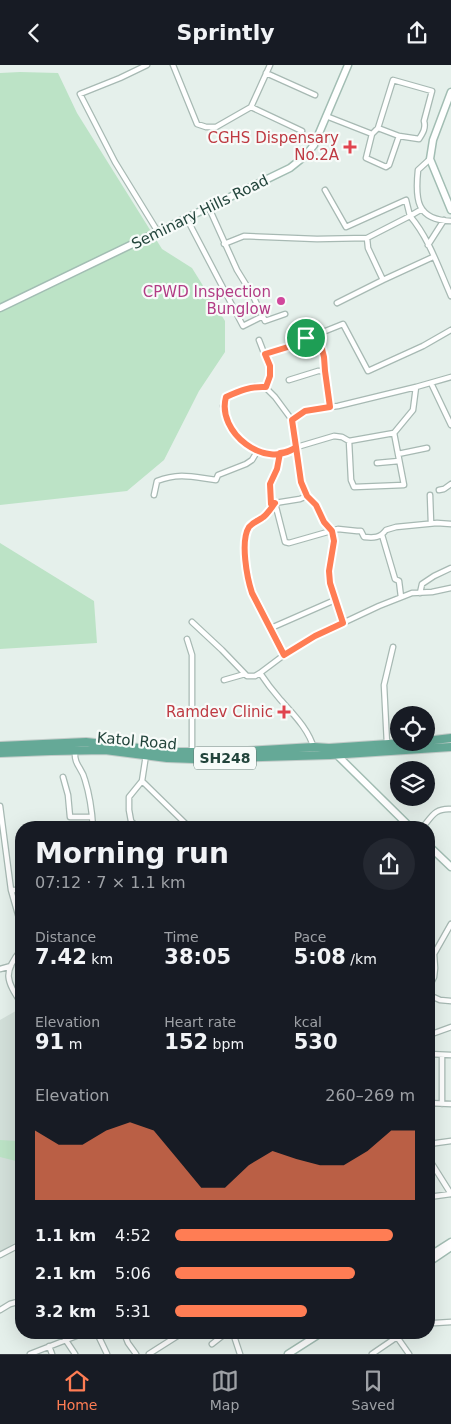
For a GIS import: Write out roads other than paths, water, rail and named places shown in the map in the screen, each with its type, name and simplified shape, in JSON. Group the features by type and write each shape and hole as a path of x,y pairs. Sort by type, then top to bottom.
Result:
{"main road":[{"path":"435,740 451,739"},
{"name":"Katol Road","path":"0,746 86,742 146,752 167,758 194,759 315,755 451,747"},
{"name":"Katol Road","path":"0,753 105,750 230,752 390,744"}],"street":[{"path":"147,65 80,94 115,162 158,232"},
{"path":"173,65 197,124 206,127 216,127 251,107 270,65"},
{"name":"Seminary Hills Road","path":"0,308 290,168 305,156 314,145 348,65"},
{"path":"266,73 315,95"},
{"path":"378,128 399,136 419,139 424,132 424,121 432,91 393,80 378,128 372,134 366,158 386,167 389,165 399,136"},
{"path":"451,92 432,140 430,159 451,210"},
{"path":"251,107 302,131"},
{"path":"326,116 372,134"},
{"path":"430,159 418,170 418,198 422,209 428,216 451,221"},
{"path":"325,190 346,227 406,200 410,216 418,226 428,245 451,296"},
{"path":"209,208 224,244 237,270 254,296 265,321 286,314"},
{"path":"224,244 244,236 334,239 367,238 422,209"},
{"path":"186,219 243,326 263,316"},
{"path":"428,245 444,221"},
{"path":"367,238 368,248 383,279"},
{"path":"337,303 383,279 433,257"},
{"path":"265,354 301,343 306,338 343,324 368,371 423,346 451,330"},
{"path":"295,332 304,332 306,338"},
{"path":"318,334 324,357 330,407"},
{"path":"259,340 270,366 270,376 266,387"},
{"path":"290,381 318,371 325,371"},
{"path":"292,420 305,411 338,406 451,377"},
{"path":"431,383 451,425"},
{"path":"343,623 330,583 329,571 334,541 332,531 324,522 316,505 307,496 301,482 296,447 292,420 266,387 255,386 243,389 226,397 223,406 229,425 234,433 249,446 271,455 292,450 296,447 334,436 342,437 349,441 394,433 412,410 416,387"},
{"path":"349,441 351,480 354,487 404,485 394,433"},
{"path":"398,453 427,449"},
{"path":"154,495 157,481 180,475 216,480 218,475 246,465 252,460 258,450"},
{"path":"280,453 277,469 270,484 271,504 307,496"},
{"path":"377,463 399,461"},
{"path":"439,489 444,489 451,484"},
{"path":"430,495 431,523"},
{"path":"275,503 285,542 289,543 338,529 361,531 364,537 378,537 386,530 396,527 431,523 451,524"},
{"path":"275,503 262,518 250,527 244,545 250,585 284,655"},
{"path":"382,535 395,579 399,581 401,597"},
{"path":"420,593 422,584 451,568"},
{"path":"192,622 247,676 255,676 315,636 379,606 401,597 451,588"},
{"path":"271,628 335,600"},
{"path":"187,639 192,655 192,752"},
{"path":"387,744 384,685 393,647"},
{"path":"260,673 310,737 315,755"},
{"path":"224,680 245,674"},
{"path":"329,748 404,821"},
{"path":"75,751 74,759 85,777 91,802 92,821"},
{"path":"131,821 129,797 142,781 146,752"},
{"path":"63,777 68,795 70,817 92,817"},
{"path":"142,781 183,821"},
{"path":"0,806 11,891 15,905"},
{"path":"428,821 435,812 442,809 451,809"},
{"path":"435,851 451,867"},
{"path":"11,891 15,890"},
{"path":"435,952 451,924"},
{"path":"15,959 8,975 9,982 15,992"},
{"path":"0,969 10,967"},
{"path":"435,998 451,1001"},
{"path":"435,1033 451,1027"},
{"path":"435,1054 451,1055"},
{"path":"442,1055 442,1104"},
{"path":"435,1103 451,1104"},
{"path":"435,1143 451,1141"},
{"path":"435,1169 451,1194 435,1196"},
{"path":"435,1252 451,1242"},
{"path":"0,1255 15,1247"},
{"path":"435,1258 451,1247"},
{"path":"0,1310 15,1303"},
{"path":"435,1323 451,1322"},
{"path":"30,1354 66,1339 75,1354"},
{"path":"99,1339 107,1354"},
{"path":"126,1339 136,1354"},
{"path":"149,1354 173,1339"},
{"path":"212,1343 218,1339"},
{"path":"235,1339 240,1354"},
{"path":"280,1354 304,1339"},
{"path":"288,1354 312,1339"},
{"path":"372,1354 390,1339"},
{"path":"398,1339 409,1354"},
{"path":"49,1346 52,1354"}],"place":[{"name":"CGHS Dispensary No.2A","path":"350,147"},
{"name":"CPWD Inspection Bunglow","path":"281,301"},
{"name":"Ramdev Clinic","path":"284,712"}]}
